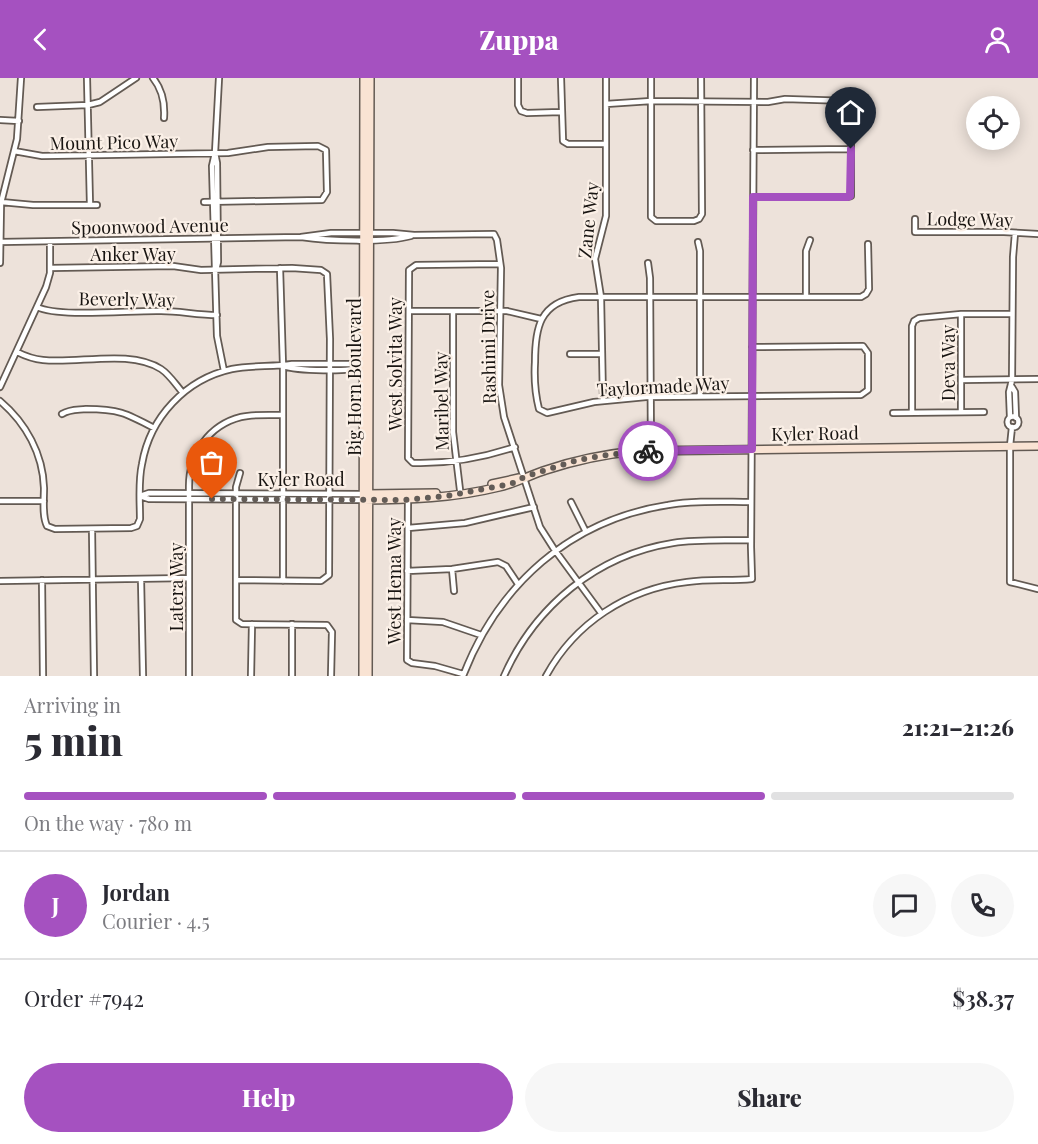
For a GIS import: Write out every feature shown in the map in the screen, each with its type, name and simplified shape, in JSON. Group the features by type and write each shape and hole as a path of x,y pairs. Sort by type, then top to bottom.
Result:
{"main road":[{"name":"Big Horn Boulevard","path":"363,676 367,236 364,78"},
{"name":"Big Horn Boulevard","path":"368,676 363,367 370,78"},
{"name":"Kyler Road","path":"366,497 460,490 524,477 592,457 651,451 1038,446"},
{"name":"Kyler Road","path":"366,497 408,500 477,492 511,484 524,477"}],"street":[{"path":"0,263 1,201 19,122 21,78"},
{"path":"87,78 90,205"},
{"path":"37,107 88,105 100,102 136,78"},
{"path":"153,78 163,101 164,118"},
{"path":"219,78 215,153 214,264 218,347 224,371"},
{"path":"518,78 518,105 521,111 527,113 561,112"},
{"path":"561,78 564,142 568,144 606,144"},
{"name":"Zane Way","path":"603,401 601,297 595,259 606,216 606,78"},
{"path":"651,78 651,218 656,221 694,221 701,216 701,78"},
{"path":"546,676 581,629 633,596 674,584 694,581 752,579 754,78"},
{"path":"606,104 651,101 849,100 852,104 850,196 753,197"},
{"path":"0,120 19,122"},
{"name":"Mount Pico Way","path":"14,151 38,156 89,156 238,152 264,147 320,146 324,148 327,192 322,200 204,202"},
{"path":"753,150 851,149"},
{"path":"1,201 28,205 97,205"},
{"name":"Lodge Way","path":"915,219 915,232 1038,234"},
{"path":"1015,233 1012,257 1012,387 1008,424 1012,428 1010,582 1038,589"},
{"name":"Spoonwood Avenue","path":"0,242 301,237 325,239 367,236 395,239 414,235 494,234"},
{"name":"Rashimi Drive","path":"494,234 500,264 500,393 504,417 540,527 602,614"},
{"path":"806,297 806,251 810,240"},
{"path":"0,387 46,287 50,268 50,242"},
{"path":"698,242 700,251 700,396"},
{"path":"408,311 500,311 521,313 541,319 551,307 564,300 579,297 864,296 869,289 868,244"},
{"path":"648,263 651,451"},
{"name":"West Solvita Way","path":"456,461 414,463 409,461 410,268 416,265 500,264"},
{"name":"Anker Way","path":"50,268 173,266 216,270 280,268 321,270 327,274 330,367"},
{"path":"280,268 283,366 283,581"},
{"name":"Beverly Way","path":"37,307 55,312 164,310 192,315 217,315"},
{"name":"Maribel Way","path":"453,311 453,432 460,490"},
{"path":"912,412 913,322 920,318 961,314 1012,314"},
{"name":"Deva Way","path":"961,314 961,412"},
{"name":"Taylormade Way","path":"541,319 535,333 534,375 537,402 541,412 547,413 603,401 651,397 861,395 866,393 868,388 868,353 863,346 752,347"},
{"path":"16,352 45,360 124,359 144,362 164,371 183,393"},
{"path":"570,354 602,354"},
{"path":"0,401 21,423 34,445 42,472 45,522 49,528 54,530 135,527 140,519 143,456 154,428 166,410 183,393 199,382 224,371 246,367 292,364 330,367 354,364 363,367"},
{"path":"236,580 321,581 328,577 330,367"},
{"path":"961,380 1038,379"},
{"path":"1012,387 1015,392 1017,418 1017,425 1012,428"},
{"path":"63,414 74,410 118,410 154,428"},
{"path":"893,413 984,412"},
{"name":"Latera Way","path":"189,676 189,476 193,459 202,444 214,431 229,422 241,417 283,415"},
{"path":"1010,417 1017,418"},
{"path":"456,461 515,447"},
{"path":"240,473 236,496 236,620 240,624 324,624 330,628 331,676"},
{"name":"Kyler Road","path":"140,496 149,493 189,496 366,497"},
{"name":"West Hema Way","path":"408,500 407,658 408,661 445,668 463,675"},
{"path":"0,501 44,501"},
{"path":"572,502 586,532"},
{"path":"463,675 481,635 498,608 518,584 555,550 617,518 658,506 692,502 751,502"},
{"path":"408,528 472,522 534,507"},
{"path":"92,529 94,676"},
{"path":"504,676 517,650 556,601 579,582 612,562 651,548 691,541 751,540"},
{"path":"407,571 452,569 500,562 506,566 518,584"},
{"path":"452,569 454,591"},
{"path":"0,581 189,578"},
{"path":"141,579 143,676"},
{"path":"42,580 43,676"},
{"path":"407,620 443,622 481,635"},
{"path":"252,624 252,676"},
{"path":"292,624 292,676"}],"way so far":[{"path":"212,499 422,499 511,484 524,477 578,460 648,451"}],"route":[{"path":"648,451 752,449 753,197 848,197 850,196 851,149"}]}
